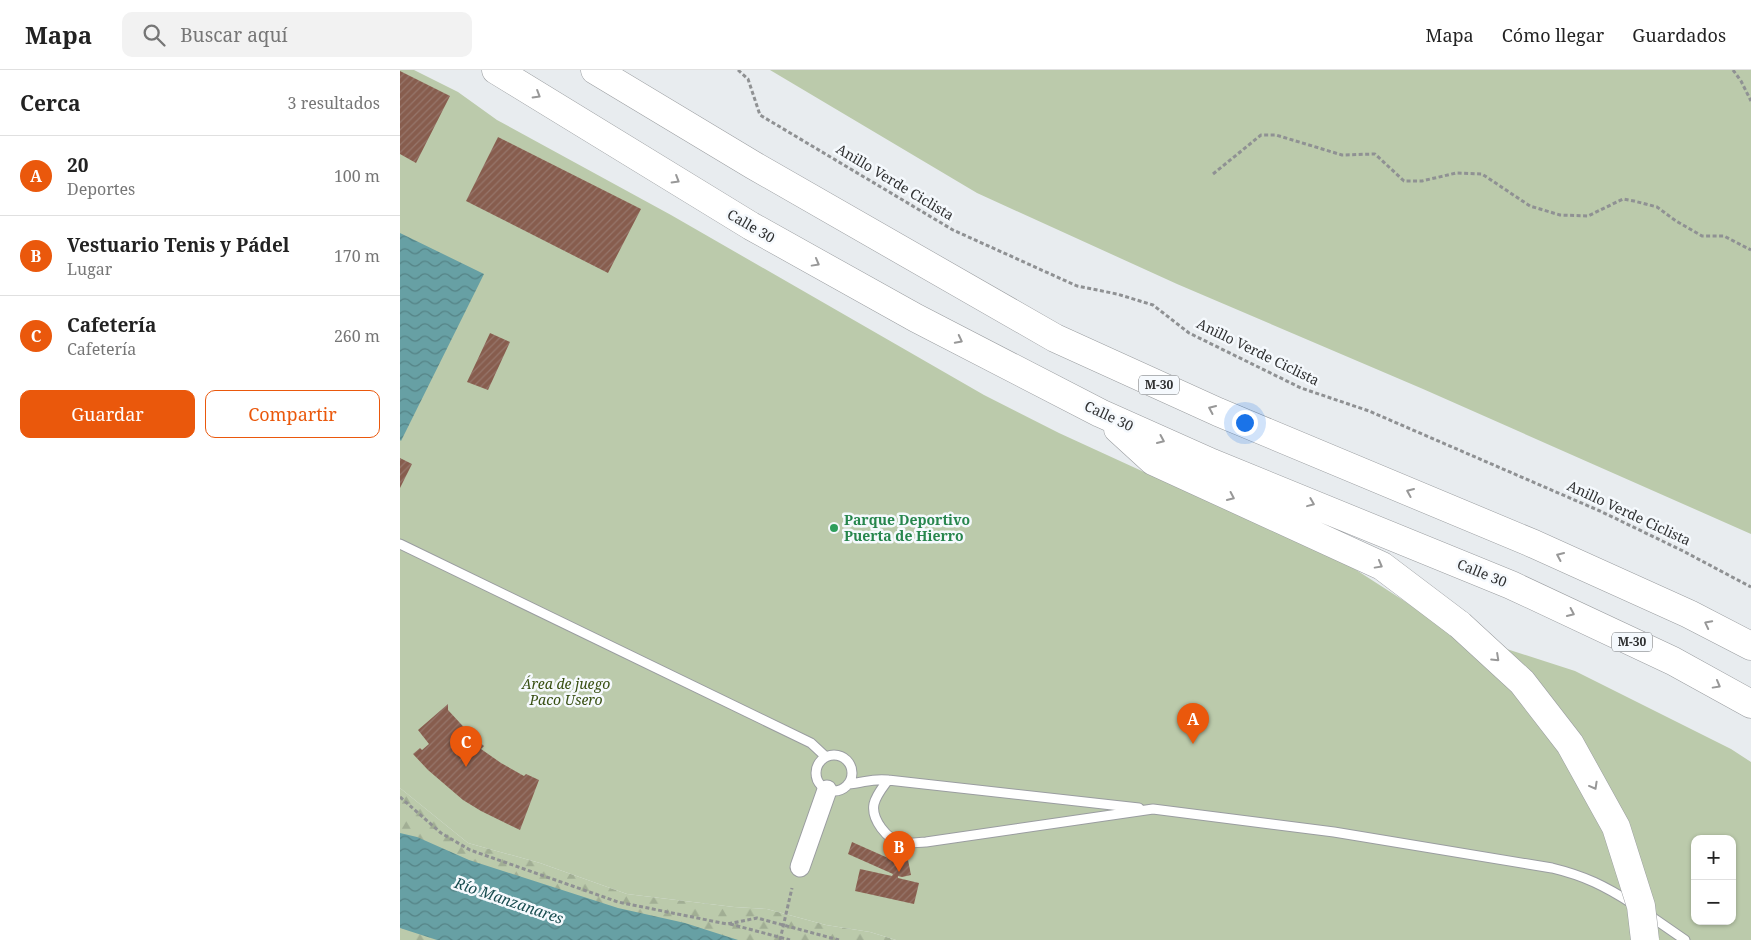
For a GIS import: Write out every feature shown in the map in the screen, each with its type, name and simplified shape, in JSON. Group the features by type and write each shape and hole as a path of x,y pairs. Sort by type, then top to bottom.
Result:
{"highway":[{"name":"Calle 30","path":"496,70 751,226 916,318 1100,413 1212,463 1511,585 1674,661 1751,704"},
{"name":"M-30","path":"595,70 787,185 1055,338 1218,412 1534,544 1689,614 1751,646"},
{"path":"1100,413 1153,461 1382,566 1460,625 1522,682 1570,744 1616,827 1641,906 1645,940"}],"street":[{"path":"800,867 827,790"}],"lane":[{"path":"400,544 811,743 826,757"},
{"path":"848,784 852,773 848,762 838,756 826,757 818,765 816,777 818,782 827,790 838,790 848,784 873,779 888,780 1153,809 1334,832 1552,868 1598,883 1670,928 1685,940"},
{"path":"888,780 877,796 874,812 876,820 887,835 902,843 926,842 1153,809"}],"path":[{"name":"Anillo Verde Ciclista","path":"738,70 748,79 760,115 953,230 1077,286 1117,294 1153,305 1189,333 1301,388 1369,411 1600,511 1683,551 1751,587"},
{"path":"1733,70 1741,80 1751,102"},
{"path":"1213,174 1261,135 1276,134 1342,154 1375,154 1404,181 1422,182 1456,173 1482,174 1530,206 1560,215 1588,216 1623,199 1634,201 1657,207 1702,236 1724,236 1751,250"},
{"path":"400,797 441,833 470,850 618,902 727,924 790,940"},
{"path":"780,940 792,888"},
{"path":"727,924 757,918 839,940"}],"green space":[{"name":"Parque Deportivo Puerta de Hierro","path":"400,70 414,70 458,92 497,120 671,215 984,395 1059,433 1144,472 1187,489 1350,566 1451,631 1575,671 1731,749 1751,762 1751,940 896,940 870,932 826,925 767,909 734,907 627,894 540,863 468,843 400,788"},
{"path":"770,70 1751,70 1751,534 1423,389 1177,284 977,193"},
{"path":"400,788 468,843 540,863 627,894 734,907 767,909 826,925 870,932 896,940 400,940"}],"water":[{"path":"400,233 484,274 401,441 400,440"},
{"name":"Río Manzanares","path":"400,833 417,837 469,860 618,908 685,923 738,940 437,940 400,928"}],"building":[{"path":"400,71 450,96 416,163 400,154"},
{"path":"498,137 641,209 608,273 466,201"},
{"path":"490,333 510,342 488,390 467,382"},
{"path":"400,458 412,464 400,488"},
{"path":"448,704 448,710 484,746 481,749 524,776 526,774 539,780 520,830 463,800 428,770 413,754 429,744 418,730"},
{"path":"852,842 897,862 908,860 911,875 898,876 898,878 919,883 914,904 855,891 860,869 892,876 893,874 848,854"}],"place":[{"name":"Parque Deportivo Puerta de Hierro","path":"834,528"},
{"name":"20","path":"1193,744"},
{"name":"Cafetería","path":"466,767"},
{"name":"Vestuario Tenis y Pádel","path":"899,872"}],"park label":[{"name":"Área de juego Paco Usero","path":"566,692"}]}
